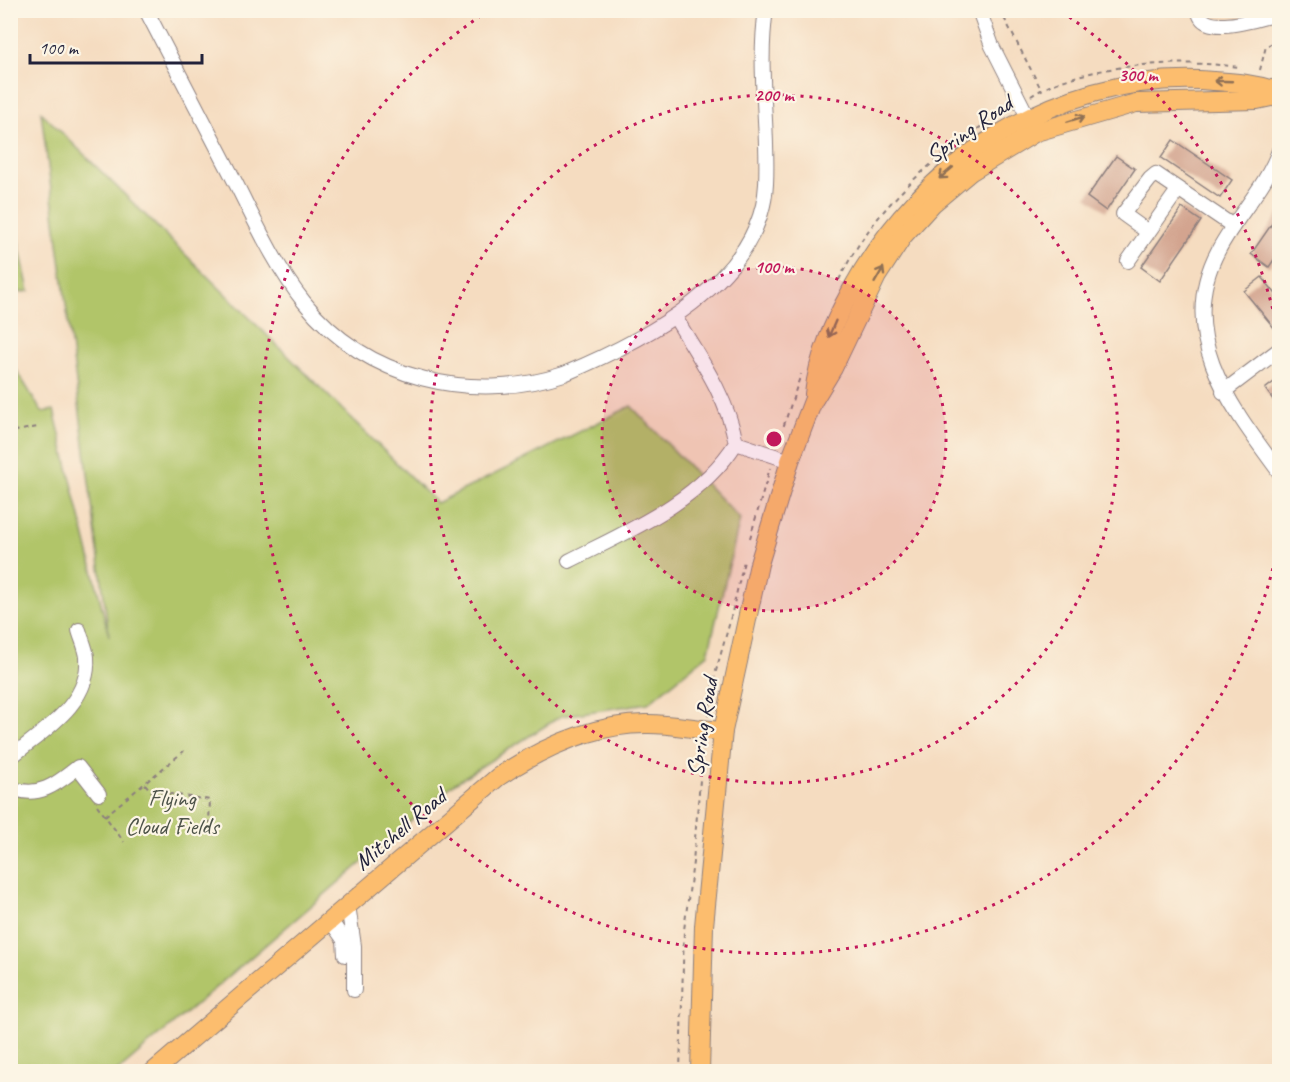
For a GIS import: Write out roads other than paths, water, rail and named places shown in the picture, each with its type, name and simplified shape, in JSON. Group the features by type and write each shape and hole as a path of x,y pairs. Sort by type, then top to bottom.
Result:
{"main road":[{"name":"Spring Road","path":"700,1071 710,736 759,564 782,458 813,401 817,366 838,314 864,267 892,226 923,192 962,159 1028,117 1079,96 1130,84 1179,80 1251,82 1280,94"},
{"name":"Mitchell Road","path":"153,1071 498,777 547,747 581,735 625,726 649,724 710,736"}],"street":[{"path":"146,10 283,272 321,321 369,357 394,369 446,385 496,388 555,377 585,365 675,317 704,294 744,249 752,237 762,212 766,181 762,40 766,10"},
{"path":"979,10 992,46 1028,117"},
{"path":"1199,10 1201,20 1218,27 1280,12"},
{"path":"1280,148 1266,178 1233,226 1211,269 1204,302 1206,339 1223,392 1280,473"},
{"path":"1148,232 1123,214 1156,174 1233,226"},
{"path":"1128,261 1178,190"},
{"path":"569,561 672,507 728,456 736,443 733,428 717,387 675,317"},
{"path":"1223,392 1280,349"},
{"path":"736,443 782,458"},
{"path":"10,758 76,701 86,674 87,656 79,630"},
{"path":"10,787 20,791 43,791 55,785 78,767 96,797"},
{"path":"330,920 344,940 346,978 354,990 354,946 348,905"}],"park label":[{"name":"Flying Cloud Fields","path":"172,812"}]}
